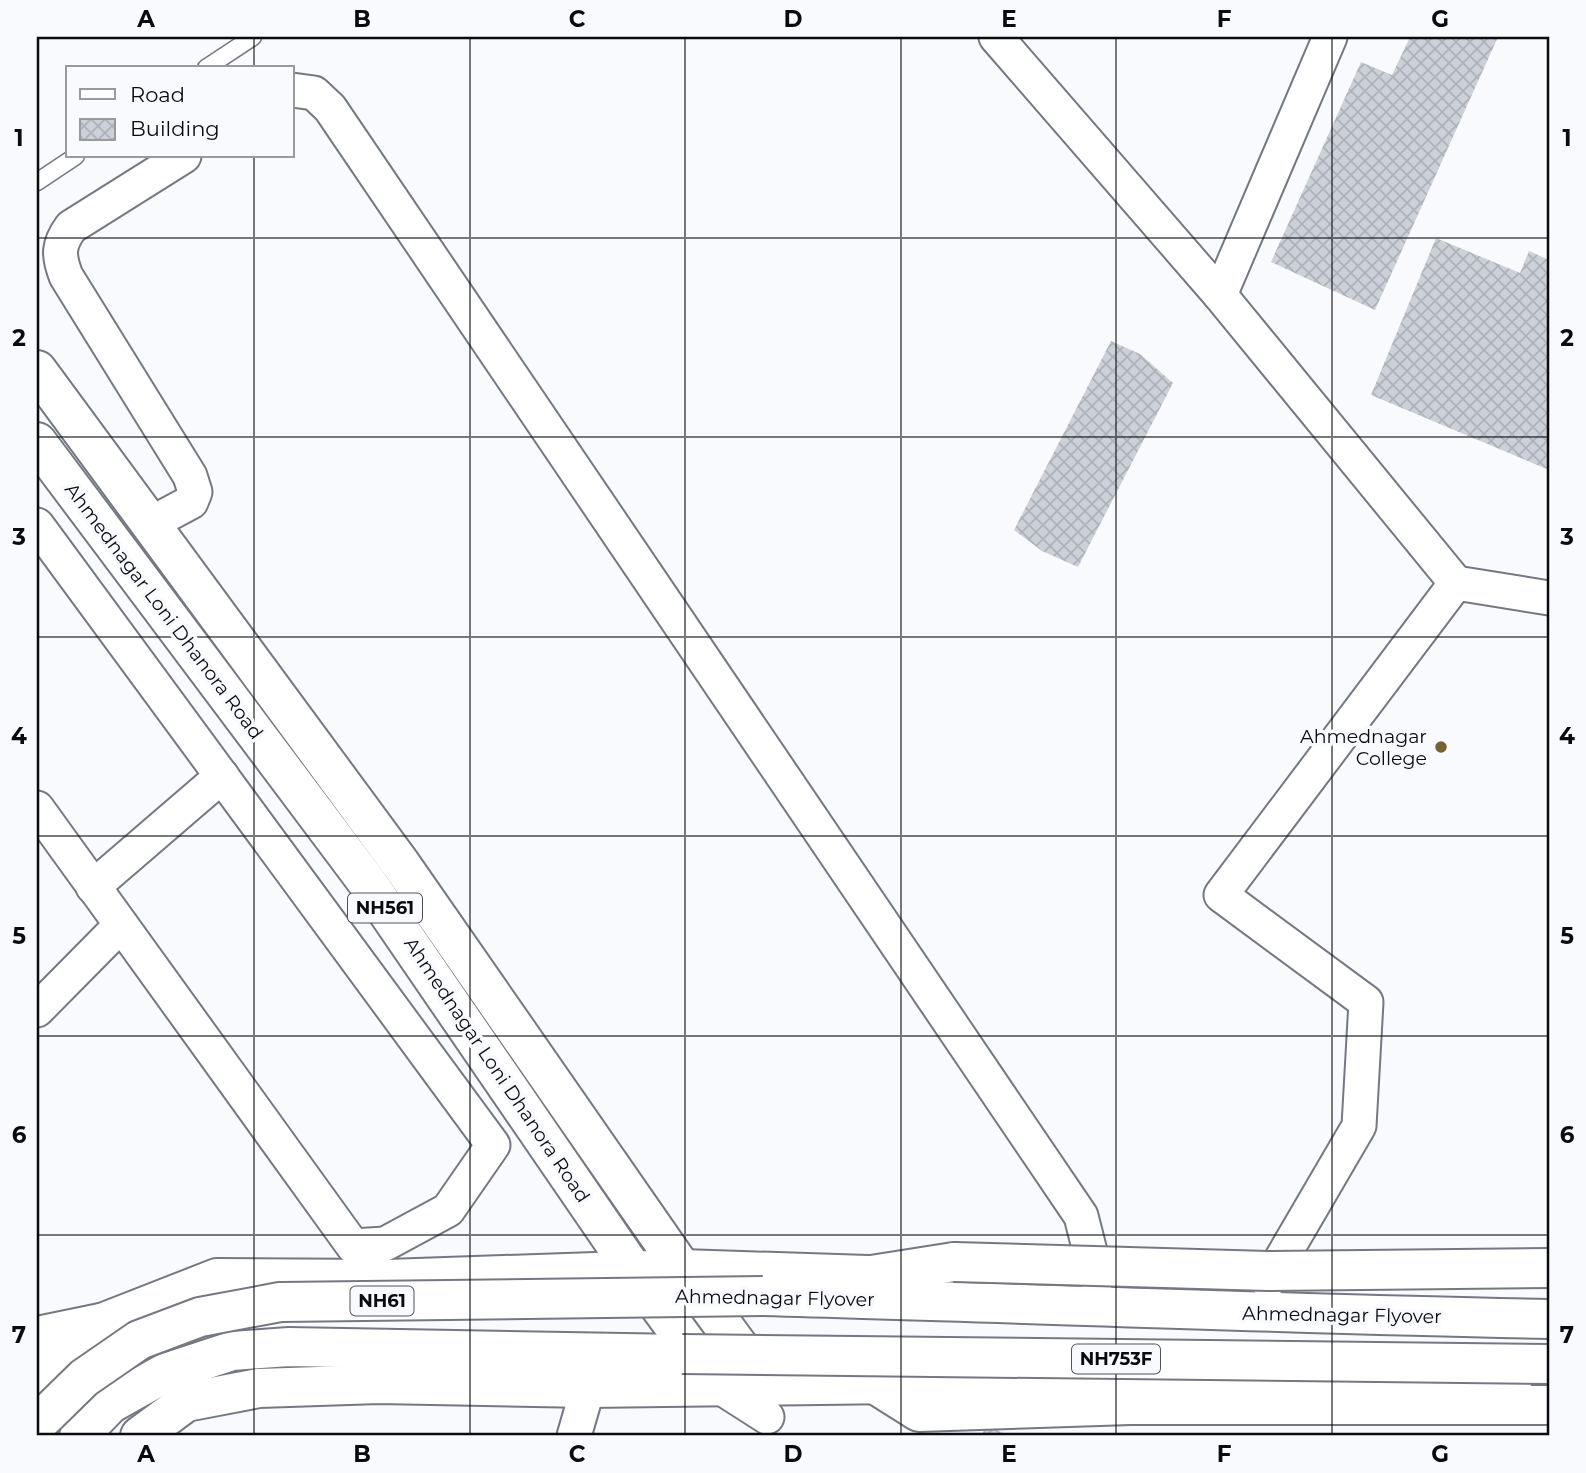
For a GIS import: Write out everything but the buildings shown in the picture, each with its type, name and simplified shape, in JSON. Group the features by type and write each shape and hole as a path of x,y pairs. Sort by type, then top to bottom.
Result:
{"main road":[{"path":"37,370 400,863 682,1269 771,1412"},
{"name":"Ahmednagar Loni Dhanora Road","path":"37,442 367,882 634,1270 717,1385"},
{"path":"865,1276 954,1262 1268,1271 1549,1268"},
{"path":"37,1336 102,1323 217,1278 388,1279 682,1269 865,1276 1549,1286"},
{"name":"Ahmednagar Flyover","path":"37,1424 84,1378 139,1340 200,1317 280,1302 763,1296 1240,1313 1549,1319"},
{"path":"37,1378 102,1323"},
{"name":"NH753F","path":"79,1436 110,1404 165,1373 232,1351 289,1347 1549,1364"},
{"path":"873,1383 919,1412 1130,1405 1549,1405"},
{"path":"140,1436 186,1402 259,1388 379,1384 588,1388 717,1385 771,1412 873,1383 1549,1387"}],"street":[{"path":"996,37 1220,295 1456,583 1549,598"},
{"path":"1220,295 1329,37"},
{"path":"294,90 314,93 330,108 1081,1216 1097,1279"},
{"path":"150,524 191,502 195,492 190,476 66,276 59,258 61,241 71,227 181,158"},
{"path":"37,525 493,1145 448,1210 385,1244 353,1246 37,808"},
{"path":"1268,1282 1359,1126 1366,1002 1221,895 1456,583"},
{"path":"93,887 222,776"},
{"path":"37,1010 121,925"},
{"path":"574,1436 588,1388"}],"lane":[{"path":"209,66 253,37"},
{"path":"37,182 73,158"}],"place":[{"name":"Ahmednagar College","path":"1441,747"}]}
